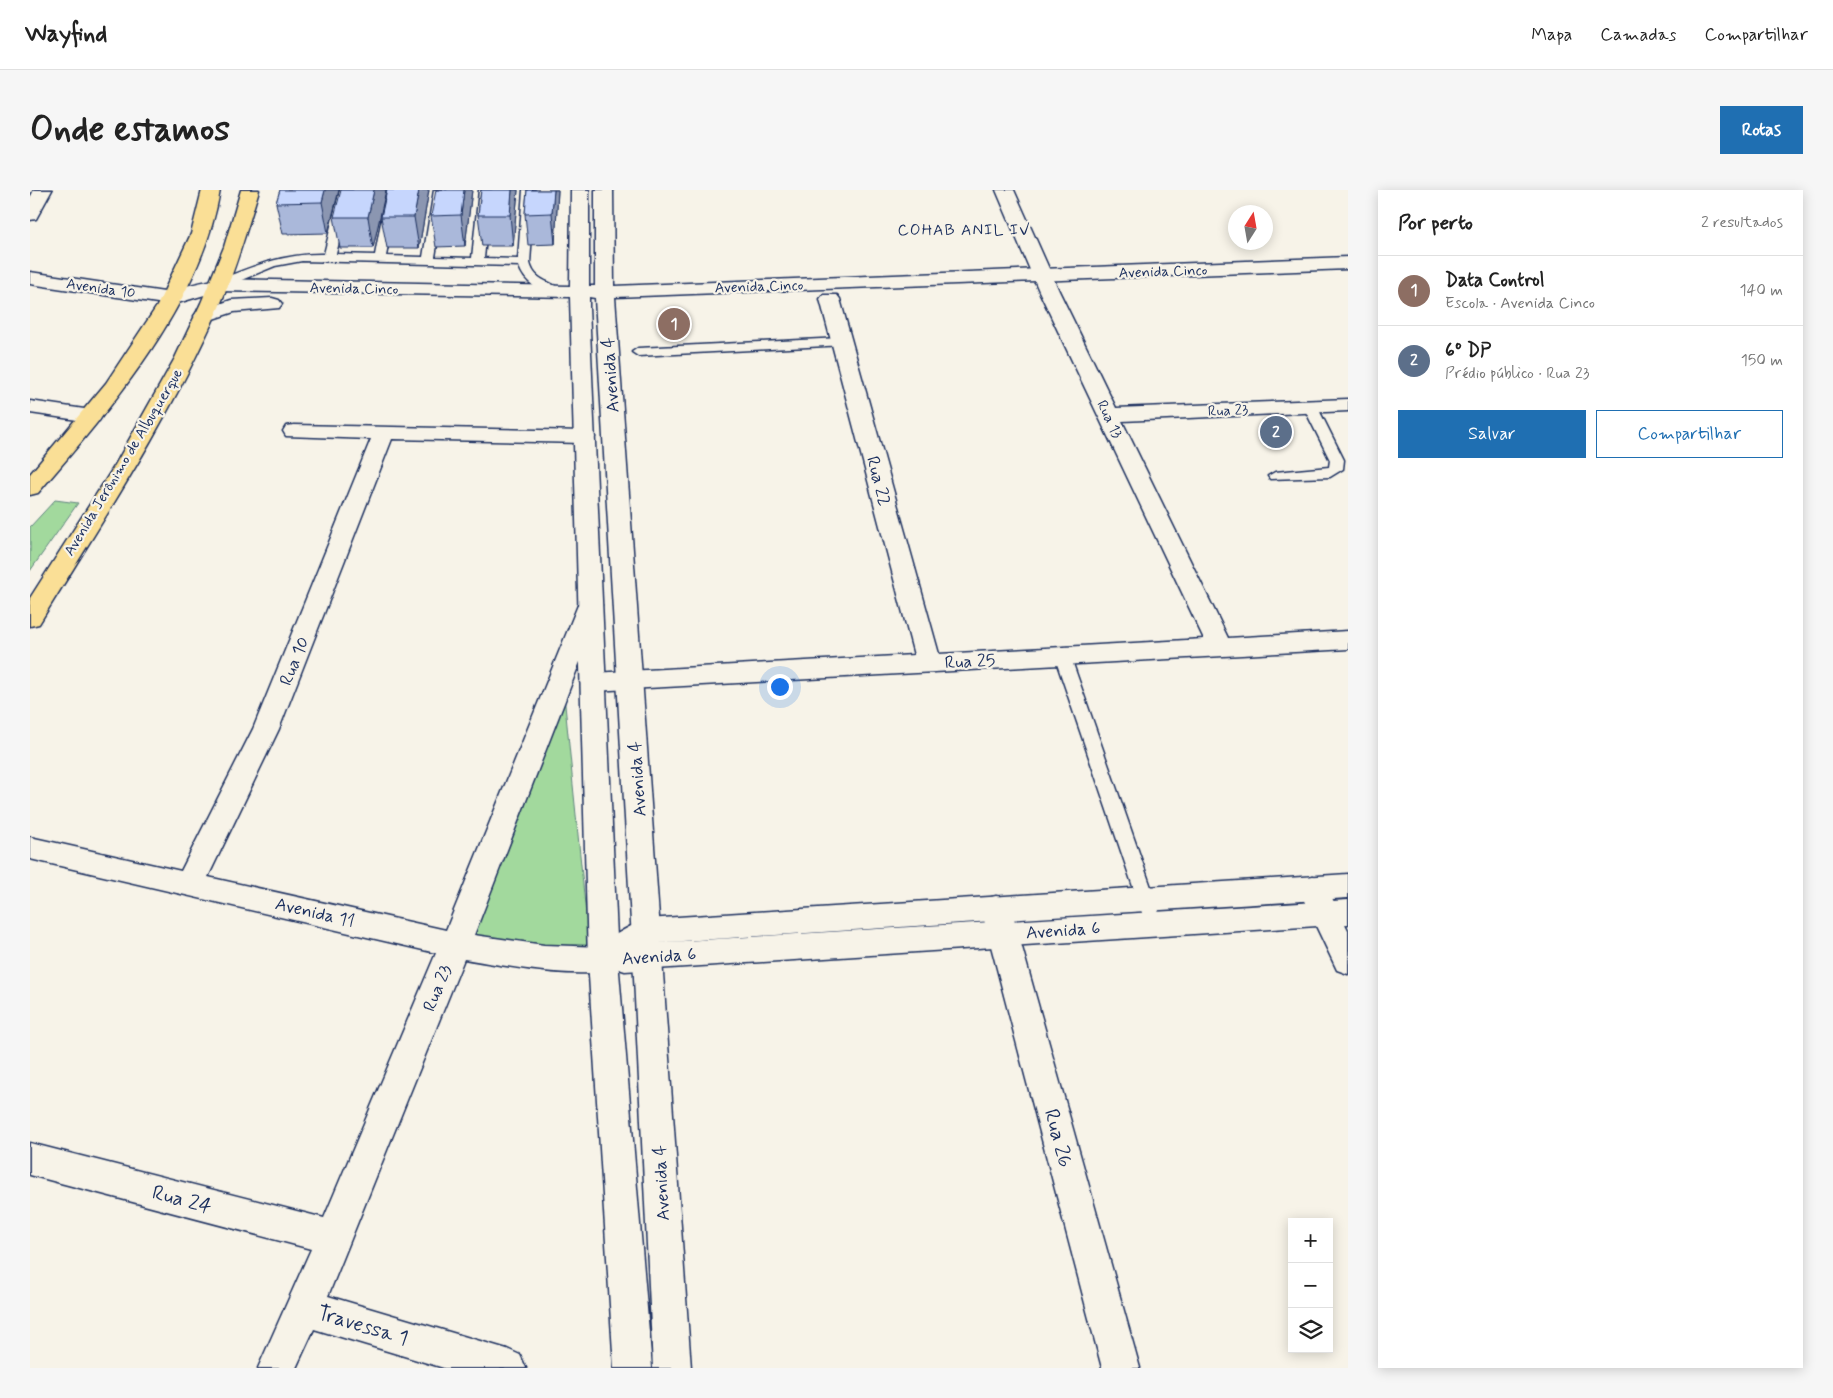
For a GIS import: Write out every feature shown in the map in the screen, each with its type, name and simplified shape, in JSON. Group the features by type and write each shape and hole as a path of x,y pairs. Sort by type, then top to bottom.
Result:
{"main road":[{"path":"30,488 91,416 144,347 172,299 196,244 211,190"},
{"name":"Avenida Jerônimo de Albuquerque","path":"30,618 166,396 218,286 240,229 250,190"}],"street":[{"path":"30,215 43,190"},
{"name":"Avenida 4","path":"580,190 579,300 603,960 633,1368"},
{"name":"Avenida 4","path":"604,190 605,300 648,944 672,1368"},
{"name":"Rua 13","path":"1005,190 1045,283 1220,647"},
{"path":"1324,264 1342,280"},
{"name":"Avenida Cinco","path":"204,316 222,308 248,304 830,299 1324,264 1348,264"},
{"name":"Avenida 10","path":"30,278 172,299"},
{"name":"Avenida Cinco","path":"605,300 1045,283 1342,280"},
{"name":"Avenida Cinco","path":"172,299 194,290 218,286 557,292 579,300"},
{"name":"Rua 22","path":"830,299 929,663"},
{"name":"Rua 23","path":"1108,415 1348,404"},
{"path":"30,407 91,416"},
{"path":"294,431 584,437"},
{"name":"Rua 10","path":"190,883 266,729 384,433"},
{"name":"Rua 23","path":"277,1368 305,1308 455,945 590,605"},
{"name":"Rua 25","path":"593,682 1348,640"},
{"name":"Avenida 11","path":"30,848 455,945 544,958 603,960"},
{"name":"Avenida 6","path":"603,960 648,944 1150,912 1329,904 1348,886"},
{"path":"1329,904 1348,961"},
{"name":"Rua 26","path":"1001,921 1120,1368"},
{"name":"Rua 24","path":"30,1160 334,1238"},
{"name":"Travessa 1","path":"305,1308 507,1368"}],"lane":[{"path":"329,258 346,190"},
{"path":"380,259 393,190"},
{"path":"428,261 440,190"},
{"path":"478,262 485,190"},
{"path":"529,190 524,263 526,274 531,280 557,292"},
{"path":"218,286 280,261 302,258 524,263"},
{"path":"638,352 841,342"},
{"path":"1275,476 1330,473 1336,469 1337,460 1310,406"},
{"path":"1062,655 1150,912"}],"green space":[{"path":"55,500 78,503 30,571 30,527"},
{"path":"561,665 589,945 530,946 468,938"}],"building":[{"path":"280,190 325,190 322,202 276,203"},
{"path":"341,190 374,190 368,217 334,217"},
{"path":"387,190 419,190 414,217 381,217"},
{"path":"436,190 464,190 461,215 431,216"},
{"path":"481,190 512,190 510,215 478,215"},
{"path":"527,190 554,190 552,213 525,214"}],"place":[{"name":"Data Control","path":"674,324"},
{"name":"6º DP","path":"1276,432"}],"district":[{"name":"COHAB ANIL IV","path":"964,229"}]}
